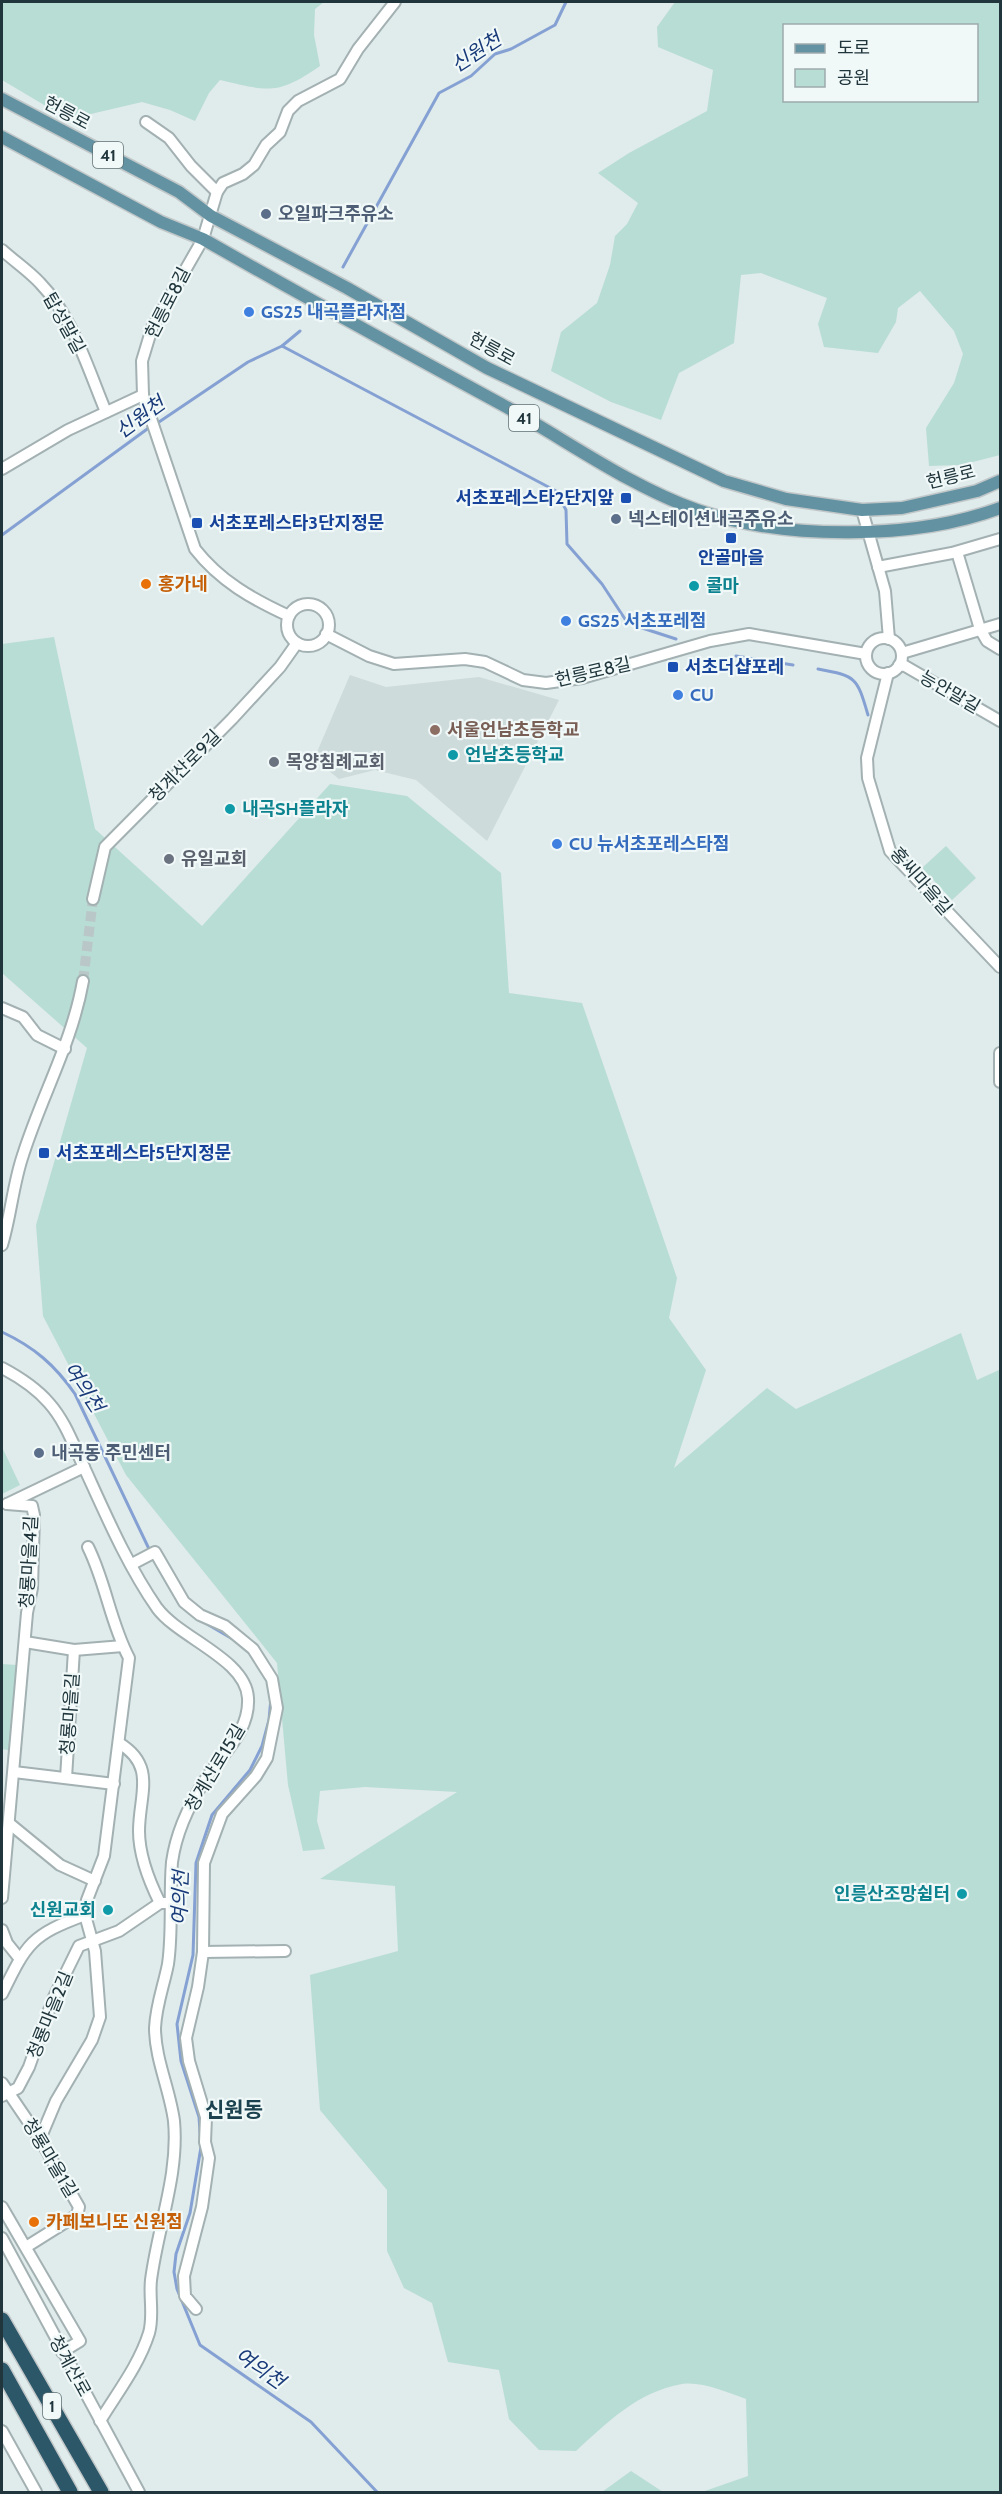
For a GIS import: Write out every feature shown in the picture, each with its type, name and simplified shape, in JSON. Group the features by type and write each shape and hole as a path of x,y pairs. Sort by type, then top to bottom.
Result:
{"highway":[{"name":"1","path":"2,2320 101,2493"},
{"name":"1","path":"2,2370 70,2493"}],"main road":[{"name":"헌릉로","path":"2,99 179,192 211,216 522,386 597,418 702,472 756,492 786,500 862,510 913,505 977,491 1000,481"},
{"name":"41","path":"2,137 161,222 203,239 507,407 578,451 695,509 742,522 804,529 867,531 916,529 957,522 1000,508"}],"street":[{"path":"146,122 169,138 191,166 217,192 223,183 243,174 254,165 266,145 280,132 288,111 298,101 340,79 358,49 395,2"},
{"name":"헌릉로8길","path":"217,192 203,239 152,328 142,361 143,395 195,549 211,569 236,589 288,616"},
{"name":"탑성말길","path":"2,250 41,284 55,302 70,328 106,412"},
{"path":"2,469 68,430 143,395"},
{"path":"862,510 887,599 889,639"},
{"path":"878,567 957,552 1000,539"},
{"path":"957,552 980,629 987,641 1000,649"},
{"path":"313,604 324,612 327,619 326,634 318,643 311,646 297,643 288,628 288,616 299,605 313,604"},
{"path":"902,653 1000,624"},
{"name":"헌릉로8길","path":"326,634 369,656 394,664 465,659 485,662 523,680 546,683 582,678 710,641 749,634 866,654"},
{"path":"889,639 898,645 902,653 899,665 888,673 872,669 866,654 874,641 889,639"},
{"name":"청계산로9길","path":"93,899 105,847 232,719 280,667 297,643"},
{"name":"능안말길","path":"899,665 906,666 1000,722"},
{"name":"홍씨마을길","path":"888,673 867,758 868,778 890,851 1000,967"},
{"path":"2,1245 22,1155 66,1049 77,1014 83,981"},
{"path":"2,1008 23,1017 37,1035 66,1049"},
{"path":"1000,1053 1000,1082"},
{"name":"청계산로15길","path":"2,1368 33,1388 50,1403 65,1425 132,1564 159,1611 177,1628 232,1668 244,1682 248,1697 244,1725 233,1745 206,1778 189,1806 172,1860 165,1903 168,1963 158,2004 155,2029 174,2120 174,2162 154,2264 150,2329 136,2362 100,2421"},
{"path":"4,1505 84,1467"},
{"name":"청룡마을4길","path":"2,1898 10,1824 7,1800 14,1772 32,1588 34,1515 32,1506 4,1505"},
{"path":"39,2139 56,2101 92,2040 100,2017 92,1940 85,1915 87,1900 104,1856 129,1658 115,1630 96,1563 88,1547"},
{"path":"132,1564 155,1552 184,1602 200,1615 225,1626 253,1649 273,1679 275,1693 275,1729 267,1758 256,1776 222,1814 204,1863 203,1952 198,1987 186,2038 189,2061 206,2117 209,2158 202,2207 184,2276 185,2296 196,2309"},
{"path":"25,1642 74,1650"},
{"name":"청룡마을길","path":"114,1784 66,1778 74,1650 123,1646"},
{"path":"92,1940 119,1931 165,1903 144,1861 139,1832 144,1776 134,1752 119,1743"},
{"path":"14,1772 66,1778"},
{"path":"10,1824 60,1865 95,1881"},
{"path":"2,1994 19,1958 36,1937 85,1915"},
{"path":"2,1930 7,1943 19,1958"},
{"name":"청룡마을2길","path":"6,2095 18,2088 29,2067 53,1999 79,1947 92,1940"},
{"path":"203,1952 285,1951"},
{"name":"청룡마을1길","path":"2,2083 6,2095 39,2139 79,2207 76,2215 26,2247"},
{"path":"2,2207 81,2341 62,2352"},
{"name":"청계산로","path":"2,2238 139,2493"},
{"path":"2,2431 36,2493"}],"shaded area":[{"name":"서울언남초등학교","path":"350,675 386,687 479,677 559,700 487,841 416,780 375,770 339,779 314,759"}],"green space":[{"path":"2,2 324,2 315,9 314,35 320,66 282,87 250,87 220,80 209,93 195,121 170,110 142,102 78,117 56,112 2,80"},
{"path":"675,2 1000,2 1000,455 961,465 929,466 926,428 954,383 963,354 954,331 920,291 898,308 896,322 878,353 824,347 818,324 827,298 761,273 741,275 734,343 679,373 661,420 611,402 551,371 561,332 597,303 610,265 615,236 627,224 638,203 598,173 629,153 707,111 713,70 658,47 657,27"},
{"path":"54,637 95,829 202,926 330,784 407,796 501,873 509,993 582,1003 677,1278 669,1318 706,1370 674,1468 767,1388 796,1409 961,1333 977,1380 999,1370 1000,1366 1000,2492 702,2492 748,2476 746,2399 714,2388 689,2383 666,2388 637,2401 612,2419 576,2451 539,2450 509,2419 499,2370 448,2362 432,2303 404,2288 387,2251 387,2190 320,2110 310,1975 398,1951 395,1886 320,1879 457,1792 365,1787 320,1791 317,1821 325,1849 303,1851 288,1785 277,1663 126,1475 43,1316 36,1225 87,1048 2,973 2,644"},
{"path":"946,846 976,878 952,900 922,868"},
{"path":"2,1447 20,1485 2,1494"},
{"path":"2,1664 17,1665 13,1751 2,1749"},
{"path":"631,2471 663,2492 602,2492"}],"waterway":[{"name":"신원천","path":"343,267 439,93 471,76 495,54 511,49 555,25 566,2"},
{"name":"신원천","path":"156,424 248,362 282,346 300,331"},
{"path":"282,346 556,491 566,510 567,544 602,584 625,619 636,626 676,639"},
{"name":"신원천","path":"2,535 150,427"},
{"path":"736,656 793,665"},
{"path":"818,669 840,674 853,680 861,693 868,715"},
{"name":"여의천","path":"2,1332 43,1358 60,1374 75,1394 150,1551"},
{"name":"여의천","path":"167,1583 181,1605"},
{"name":"여의천","path":"195,1617 236,1641"},
{"name":"여의천","path":"271,1698 269,1720 262,1746 250,1770 212,1815 196,1863 193,1955 177,2024 181,2061 199,2117 201,2147 190,2213 176,2254 174,2272 177,2289 200,2345 311,2422 377,2492"}],"tunnel":[{"path":"83,981 93,899"}],"place":[{"name":"오일파크주유소","path":"266,214"},
{"name":"GS25 내곡플라자점","path":"249,312"},
{"name":"서초포레스타2단지앞","path":"626,498"},
{"name":"넥스테이션내곡주유소","path":"616,519"},
{"name":"서초포레스타3단지정문","path":"197,523"},
{"name":"안골마을","path":"731,538"},
{"name":"홍가네","path":"146,584"},
{"name":"콜마","path":"694,586"},
{"name":"GS25 서초포레점","path":"566,621"},
{"name":"서초더샵포레","path":"673,667"},
{"name":"CU","path":"678,695"},
{"name":"서울언남초등학교","path":"435,730"},
{"name":"언남초등학교","path":"453,755"},
{"name":"목양침례교회","path":"274,762"},
{"name":"내곡SH플라자","path":"230,809"},
{"name":"CU 뉴서초포레스타점","path":"557,844"},
{"name":"유일교회","path":"169,859"},
{"name":"서초포레스타5단지정문","path":"44,1153"},
{"name":"내곡동 주민센터","path":"39,1453"},
{"name":"인릉산조망쉼터","path":"962,1894"},
{"name":"신원교회","path":"108,1910"},
{"name":"카페보니또 신원점","path":"34,2222"}],"district":[{"name":"신원동","path":"234,2109"}]}
